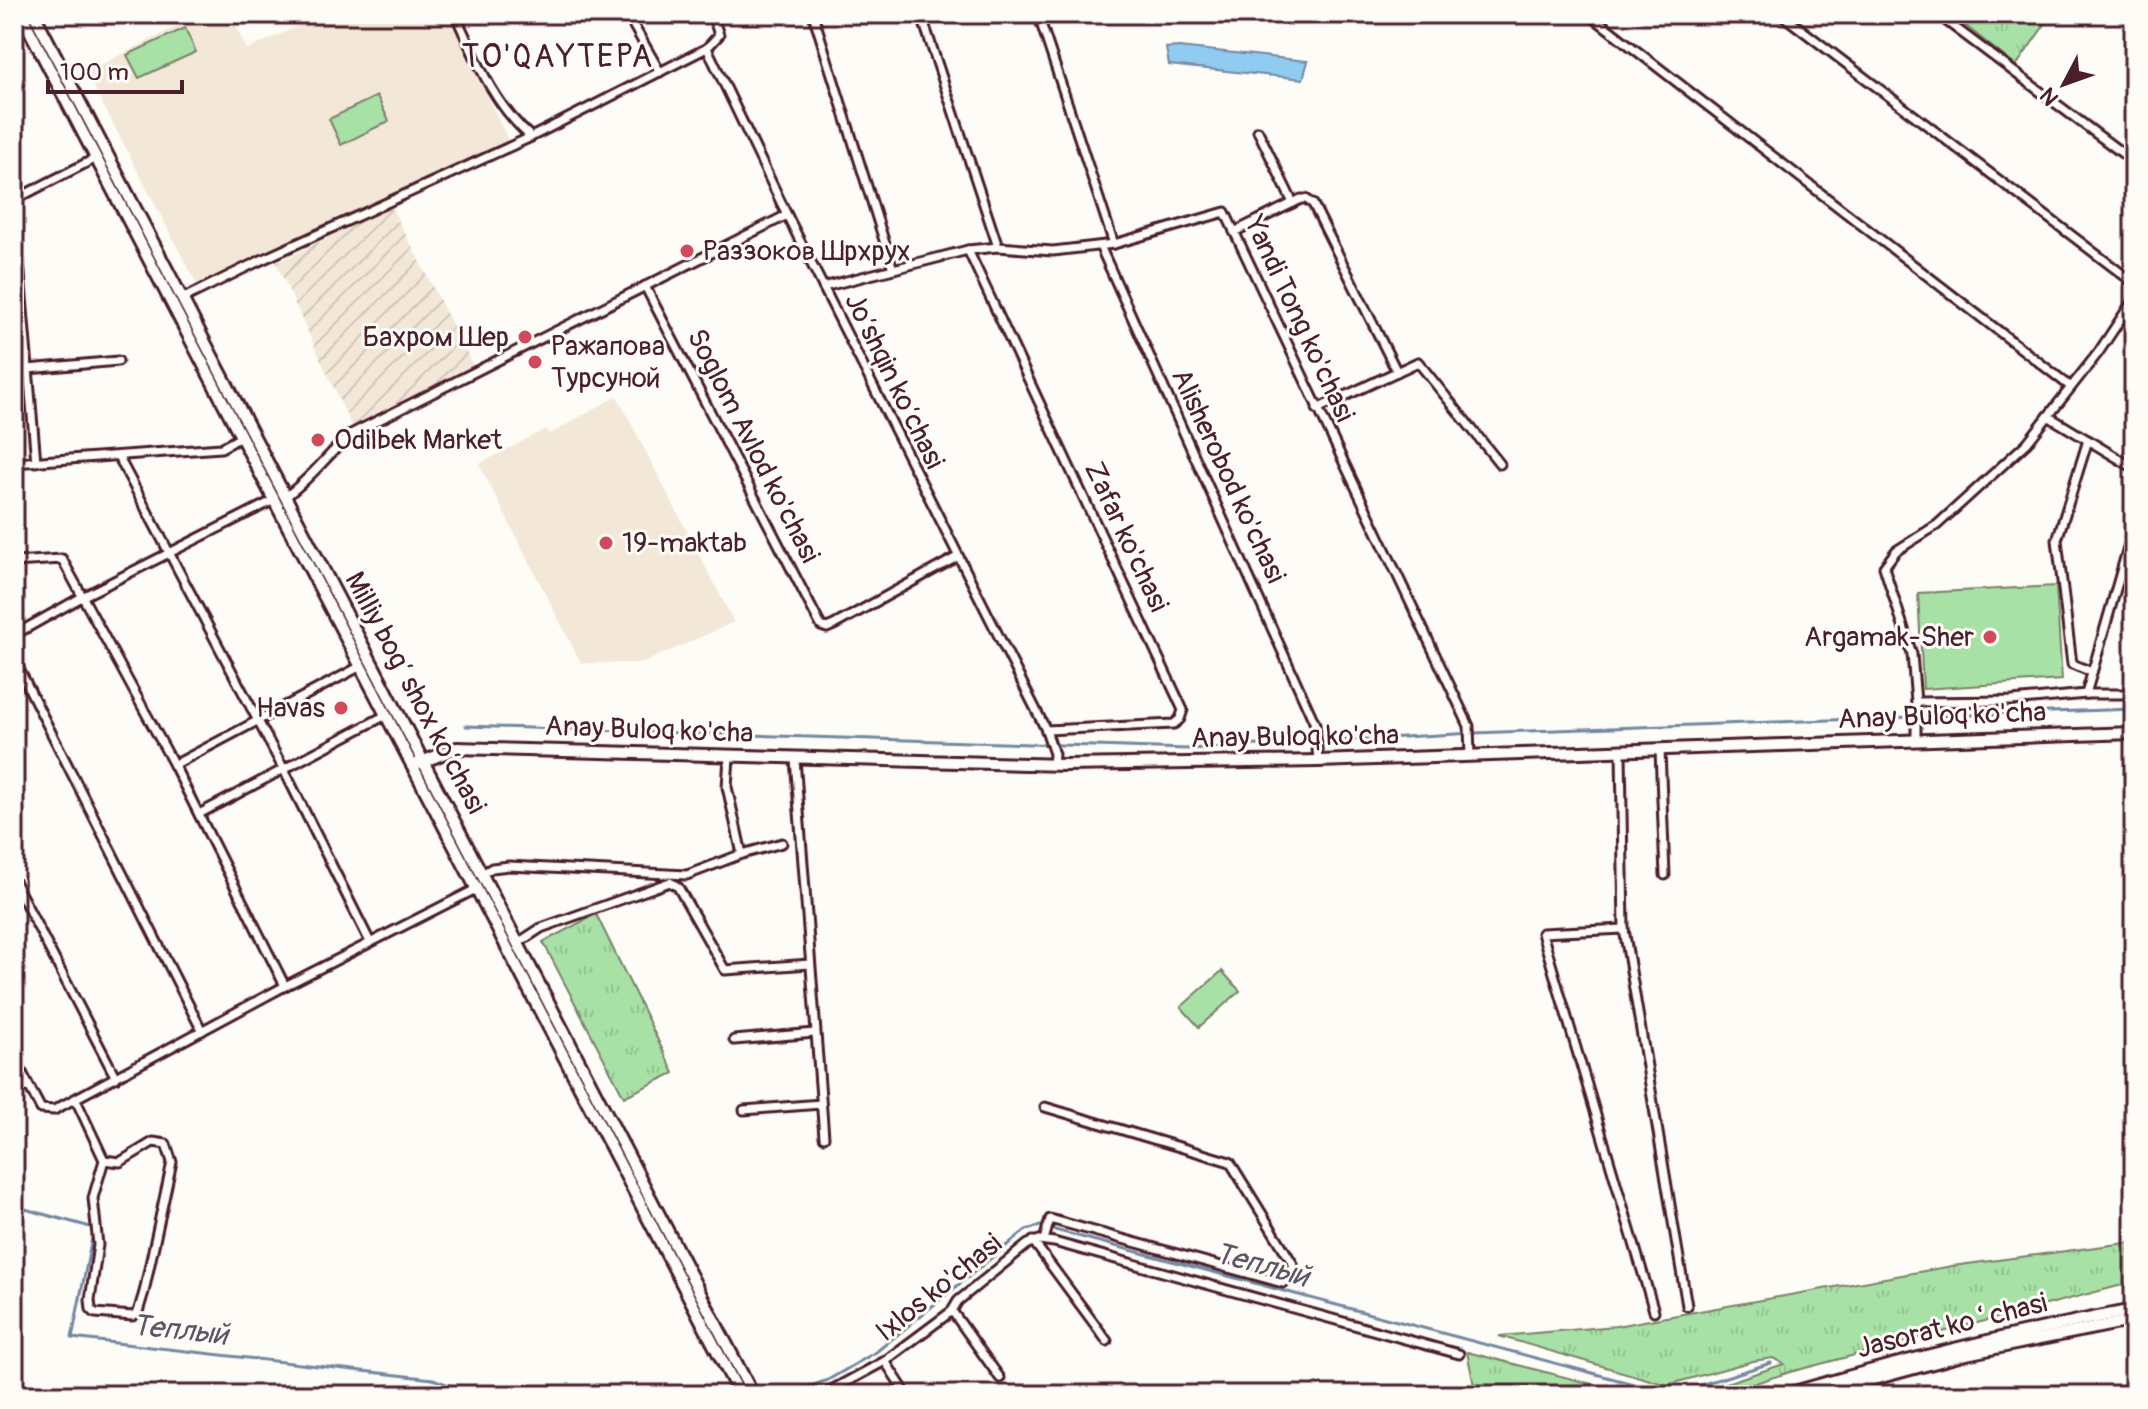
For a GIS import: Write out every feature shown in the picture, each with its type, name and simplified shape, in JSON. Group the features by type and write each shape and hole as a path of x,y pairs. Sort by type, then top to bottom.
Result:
{"main road":[{"name":"Milliy bog‘ shox ko‘chasi","path":"21,14 182,299 241,437 279,498 386,715 482,874 753,1395"},
{"name":"Milliy bog‘ shox ko‘chasi","path":"34,14 101,156 417,763 476,889 563,1059 740,1395"},
{"name":"Anay Buloq ko'cha","path":"417,763 457,748 795,759 1054,760 1470,751 1621,752 2134,733"},
{"path":"563,1059 575,1052"},
{"name":"Jasorat koʻchasi","path":"1784,1395 1902,1360 2048,1326 2134,1310"},
{"name":"Jasorat koʻchasi","path":"1815,1395 1966,1354 2134,1320"}],"street":[{"path":"455,14 495,96 512,120 531,137"},
{"path":"627,14 660,72"},
{"path":"182,299 531,137 707,48 719,35 712,14"},
{"path":"813,14 893,269"},
{"path":"921,14 998,247"},
{"path":"1038,14 1114,244"},
{"path":"1589,14 2071,387"},
{"path":"1781,14 2134,283"},
{"path":"1937,14 2134,162"},
{"name":"Joʼshqin koʼchasi","path":"707,48 787,215 1046,730 1054,760"},
{"path":"1258,131 1293,203"},
{"path":"36,462 14,202 101,156"},
{"path":"1234,232 1293,203 1306,199 1313,204 1397,372"},
{"name":"Yandi Tong ko'chasi","path":"823,287 968,250 998,247 1053,251 1114,244 1225,212 1470,730 1470,751"},
{"path":"14,635 82,597 279,498 302,484 328,454 351,434 787,215"},
{"name":"Alisherobod ko'chasi","path":"1100,246 1315,724 1318,756"},
{"name":"Zafar ko'chasi","path":"968,250 1183,710 1174,724 1046,730"},
{"name":"Soglom Avlod ko'chasi","path":"645,286 821,626 827,628 834,625 957,557"},
{"path":"1916,741 1912,654 1884,567 1896,551 1937,525 2027,443 2123,319 2134,299"},
{"path":"28,369 118,361"},
{"path":"1317,409 1418,362 1500,464"},
{"path":"2048,416 2134,468"},
{"path":"14,463 221,448 241,437"},
{"path":"2088,440 2057,540 2072,664 2092,672"},
{"path":"118,456 283,768 370,942"},
{"path":"2086,694 2134,526"},
{"path":"14,562 62,559 174,765 285,986"},
{"path":"14,659 202,1031"},
{"path":"174,765 361,666"},
{"path":"1916,702 2012,701 2086,694 2134,694"},
{"path":"199,814 386,715"},
{"path":"1660,750 1665,875"},
{"path":"1621,752 1624,929 1687,1306"},
{"path":"729,757 727,787 742,854"},
{"path":"795,759 824,1137"},
{"path":"482,874 492,868 509,866 687,875 782,843"},
{"path":"14,881 116,1078"},
{"path":"518,943 541,928 670,882 678,887 725,970 810,964"},
{"path":"14,1057 41,1109 54,1110 285,986 476,889"},
{"path":"1624,929 1542,933 1654,1311"},
{"path":"734,1040 815,1033"},
{"path":"14,1084 30,1088"},
{"path":"76,1100 104,1160 93,1198 98,1245 91,1309 95,1313 133,1316 138,1312 144,1292 172,1162 166,1144 153,1142 120,1162 104,1160"},
{"path":"744,1110 821,1104"},
{"path":"1044,1240 1050,1219 1283,1283 1291,1278 1293,1264 1230,1162 1045,1107"},
{"name":"Ixlos ko'chasi","path":"822,1395 885,1361 952,1311 958,1301 1033,1241 1044,1240 1459,1354"},
{"path":"1033,1241 1107,1341"},
{"path":"952,1311 1000,1378"},
{"path":"885,1361 907,1395"}],"shaded area":[{"path":"202,14 230,14 247,50 323,14 448,14 509,142 197,285 86,72"},
{"path":"391,206 474,367 352,427 276,263"},
{"name":"19-maktab","path":"617,396 734,622 643,663 581,663 479,464 546,429 550,434"}],"green space":[{"path":"1951,14 2052,14 2016,66"},
{"path":"185,28 196,52 139,78 127,55"},
{"path":"377,96 389,121 341,145 329,119"},
{"name":"Argamak-Sher","path":"2056,586 2062,680 1923,689 1918,593"},
{"path":"596,914 674,1073 624,1097 543,942"},
{"path":"1222,971 1240,991 1199,1027 1181,1007"},
{"path":"2134,1242 2134,1282 1790,1372 1718,1395 1690,1395 1784,1364 1773,1358 1753,1361 1667,1385 1499,1336 1616,1326 1952,1266"},
{"path":"1467,1352 1635,1395 1476,1395"}],"water":[{"path":"1166,48 1308,61 1303,79 1169,65"}],"waterway":[{"path":"466,726 1188,749 1474,733 2134,709"},
{"name":"Теплый","path":"14,1206 94,1228 72,1338 433,1379 474,1395"},
{"name":"Теплый","path":"785,1395 828,1380 876,1352 1026,1230 1040,1226 1671,1394 1771,1363"}],"place":[{"name":"Раззоков Шрхрух","path":"687,251"},
{"name":"Бахром Шер","path":"525,337"},
{"name":"Ражапова Турсуной","path":"535,362"},
{"name":"Odilbek Market","path":"318,440"},
{"name":"19-maktab","path":"606,543"},
{"name":"Argamak-Sher","path":"1990,637"},
{"name":"Havas","path":"341,708"}],"district":[{"name":"TO'QAYTEPA","path":"558,57"}]}
